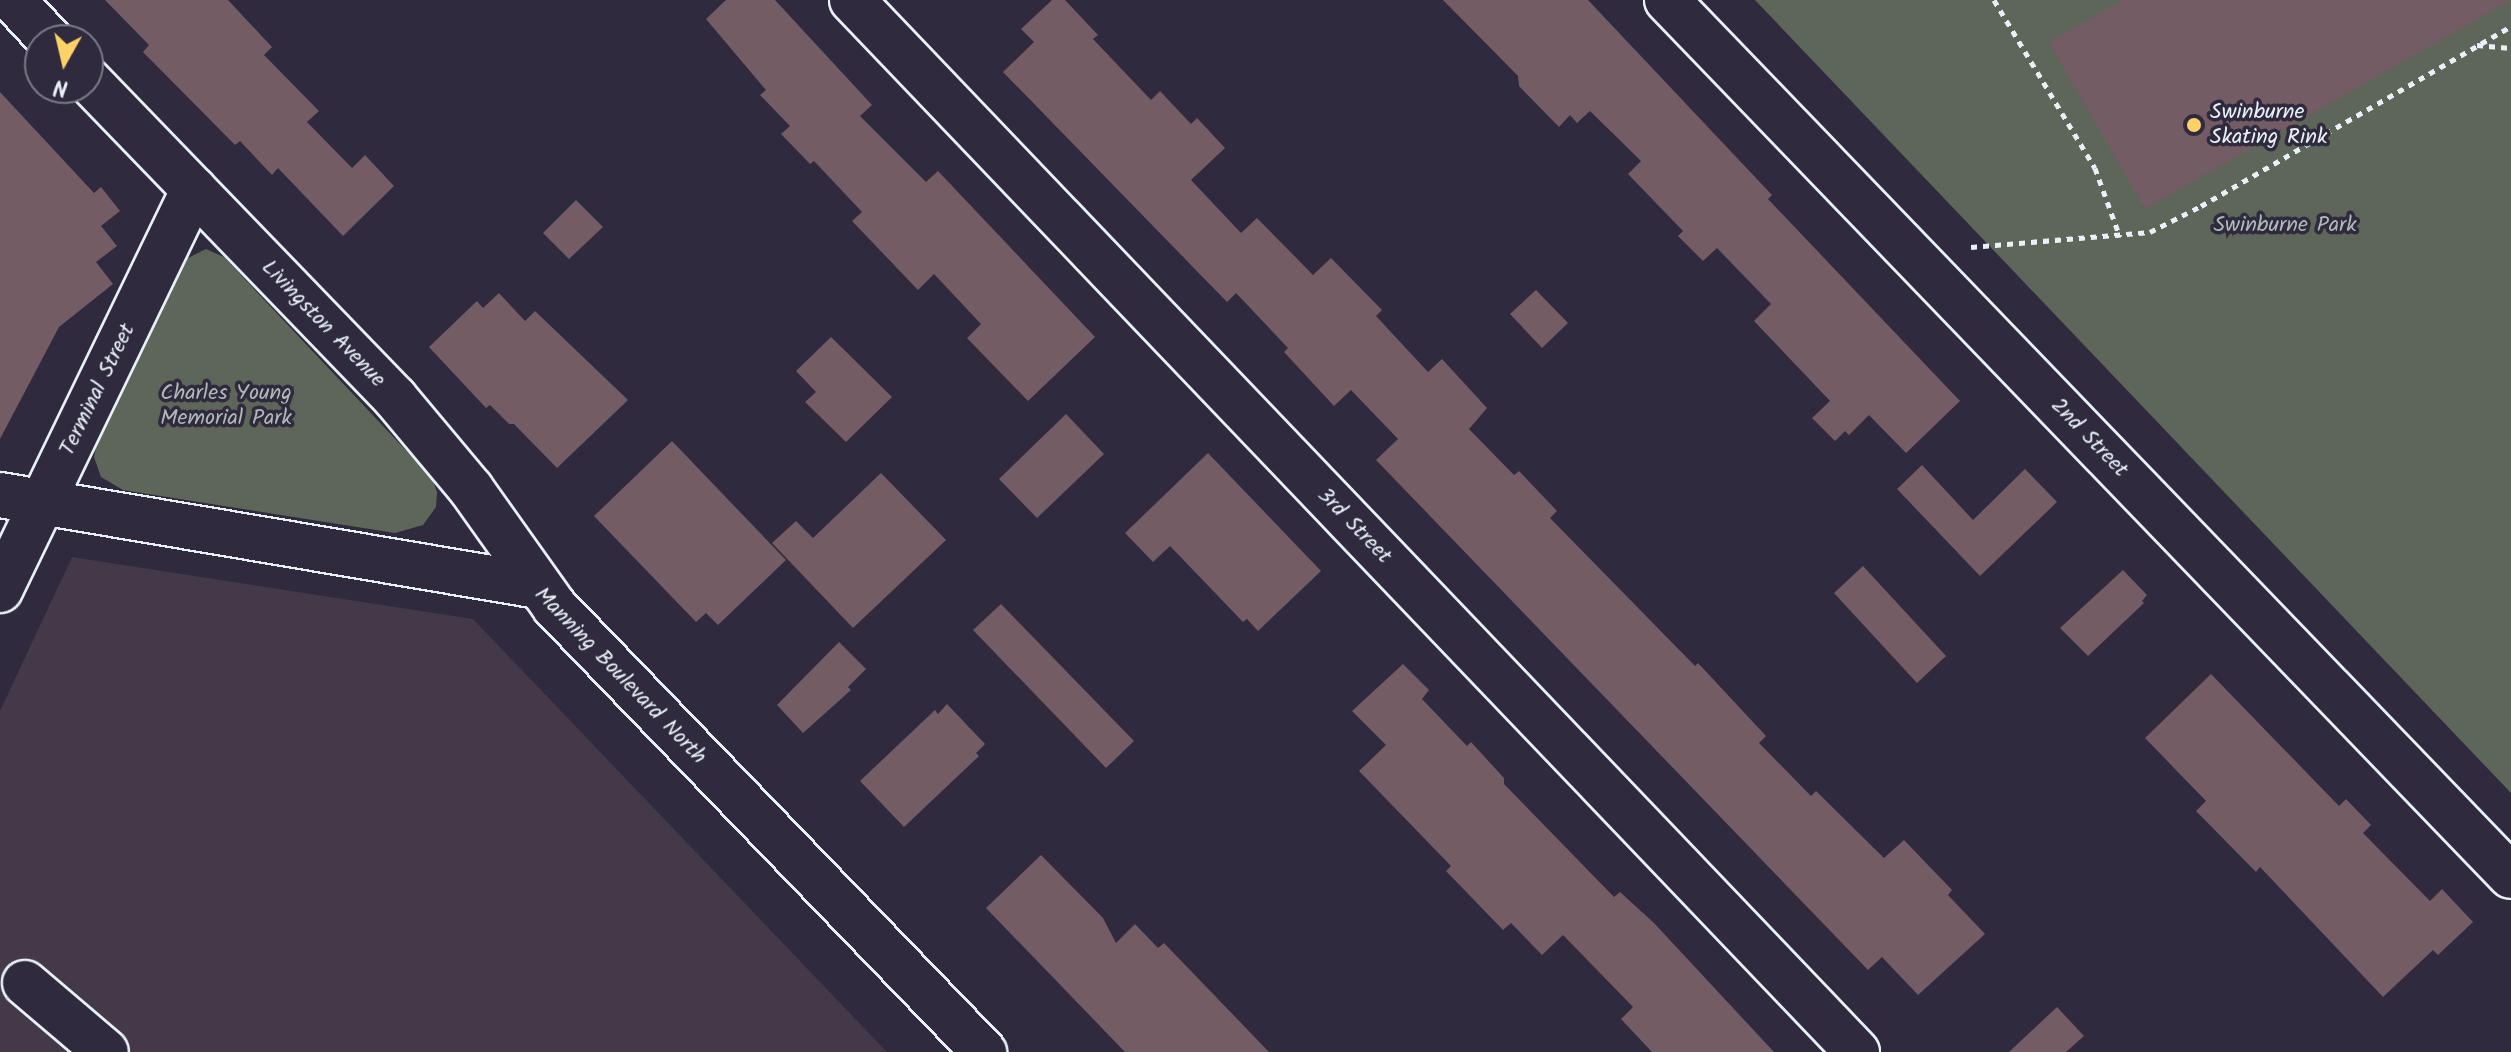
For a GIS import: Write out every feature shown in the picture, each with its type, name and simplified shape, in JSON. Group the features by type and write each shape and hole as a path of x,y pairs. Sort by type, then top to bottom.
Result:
{"street":[{"path":"13,0 35,24"},
{"name":"3rd Street","path":"852,0 1857,1052"},
{"name":"2nd Street","path":"1667,0 2511,876"},
{"name":"Livingston Avenue","path":"104,96 395,398 471,489 538,586"},
{"name":"Terminal Street","path":"0,590 194,189"},
{"name":"Manning Boulevard North","path":"0,495 538,586 984,1052"},
{"path":"25,983 106,1052"}],"path":[{"path":"1994,0 2095,168 2120,237"},
{"path":"1971,247 2120,237 2150,232 2201,206 2511,26"},
{"path":"2476,45 2511,48"}],"shaded area":[{"path":"72,557 473,619 887,1052 0,1052 0,711"}],"green space":[{"name":"Swinburne Park","path":"1755,0 2511,0 2511,793"},
{"name":"Charles Young Memorial Park","path":"206,249 224,257 432,478 437,492 436,507 423,525 395,533 123,490 101,477 94,457 97,442 184,260"}],"building":[{"path":"105,0 228,0 272,47 264,55 319,111 307,122 352,168 365,155 394,186 343,236 278,168 272,175 240,141 235,145 143,52 149,45"},
{"path":"726,0 775,0 872,105 860,116 926,182 938,171 1095,337 1028,401 967,338 981,324 934,274 918,290 852,221 862,212 814,161 810,164 781,134 790,126 760,95 766,90 706,19"},
{"path":"1052,0 1065,0 1098,35 1093,39 1151,100 1160,91 1191,124 1197,118 1225,148 1191,180 1241,233 1257,218 1313,275 1331,258 1382,310 1376,316 1428,372 1442,359 1487,408 1469,429 1514,475 1519,471 1557,511 1550,518 1695,666 1698,663 1766,736 1759,743 1811,796 1816,791 1884,858 1904,840 1952,890 1948,895 1985,934 1918,995 1882,957 1868,970 1376,460 1398,439 1351,390 1334,406 1284,352 1288,348 1236,293 1227,302 1003,72 1034,42 1021,29"},
{"path":"1443,0 1588,0 1772,195 1768,199 1960,401 1906,453 1869,415 1849,435 1845,431 1835,441 1812,418 1830,401 1754,321 1771,304 1717,248 1703,261 1678,236 1683,231 1628,174 1641,161 1590,111 1577,123 1570,115 1559,127 1519,86 1518,76"},
{"name":"Swinburne Skating Rink","path":"2123,0 2511,0 2145,209 2049,42"},
{"path":"0,92 94,193 101,187 120,211 101,226 117,246 96,262 113,284 59,327 0,439"},
{"path":"576,200 603,227 569,259 543,233"},
{"path":"1536,290 1568,323 1542,348 1510,314"},
{"path":"499,293 525,321 535,311 628,400 557,468 514,424 509,424 490,405 486,408 429,347 477,301 483,308"},
{"path":"831,337 892,397 846,442 805,402 816,392 796,371"},
{"path":"1066,414 1104,454 1037,518 999,479"},
{"path":"672,441 786,560 718,625 706,613 696,622 594,516"},
{"path":"1208,453 1321,571 1258,631 1247,619 1243,622 1170,546 1153,562 1125,533"},
{"path":"1922,465 1973,520 2025,469 2057,502 1980,576 1897,489"},
{"path":"881,473 946,540 853,628 772,543 796,521 813,538"},
{"path":"1863,566 1946,656 1917,683 1834,593"},
{"path":"2123,570 2147,595 2142,601 2144,603 2088,656 2060,628"},
{"path":"1001,604 1134,741 1106,768 973,630"},
{"path":"839,642 866,669 848,687 851,690 803,733 777,705"},
{"path":"1403,664 1429,690 1422,699 1467,746 1471,742 1504,778 1504,784 1614,897 1620,892 1654,923 1774,1052 1652,1052 1621,1019 1633,1007 1563,935 1542,955 1511,923 1503,930 1446,871 1451,866 1359,771 1386,745 1352,711"},
{"path":"2211,674 2339,806 2346,799 2371,825 2363,833 2430,901 2442,889 2473,922 2438,955 2433,950 2383,997 2260,867 2256,872 2196,811 2206,801 2145,738"},
{"path":"947,704 985,744 976,753 979,756 904,827 860,781 935,710 938,714"},
{"path":"1041,855 1103,918 1116,943 1135,924 1158,948 1164,943 1269,1052 1125,1052 986,908"},
{"path":"2057,1007 2084,1036 2066,1052 2009,1052"}],"place":[{"name":"Swinburne Skating Rink","path":"2194,125"}]}
